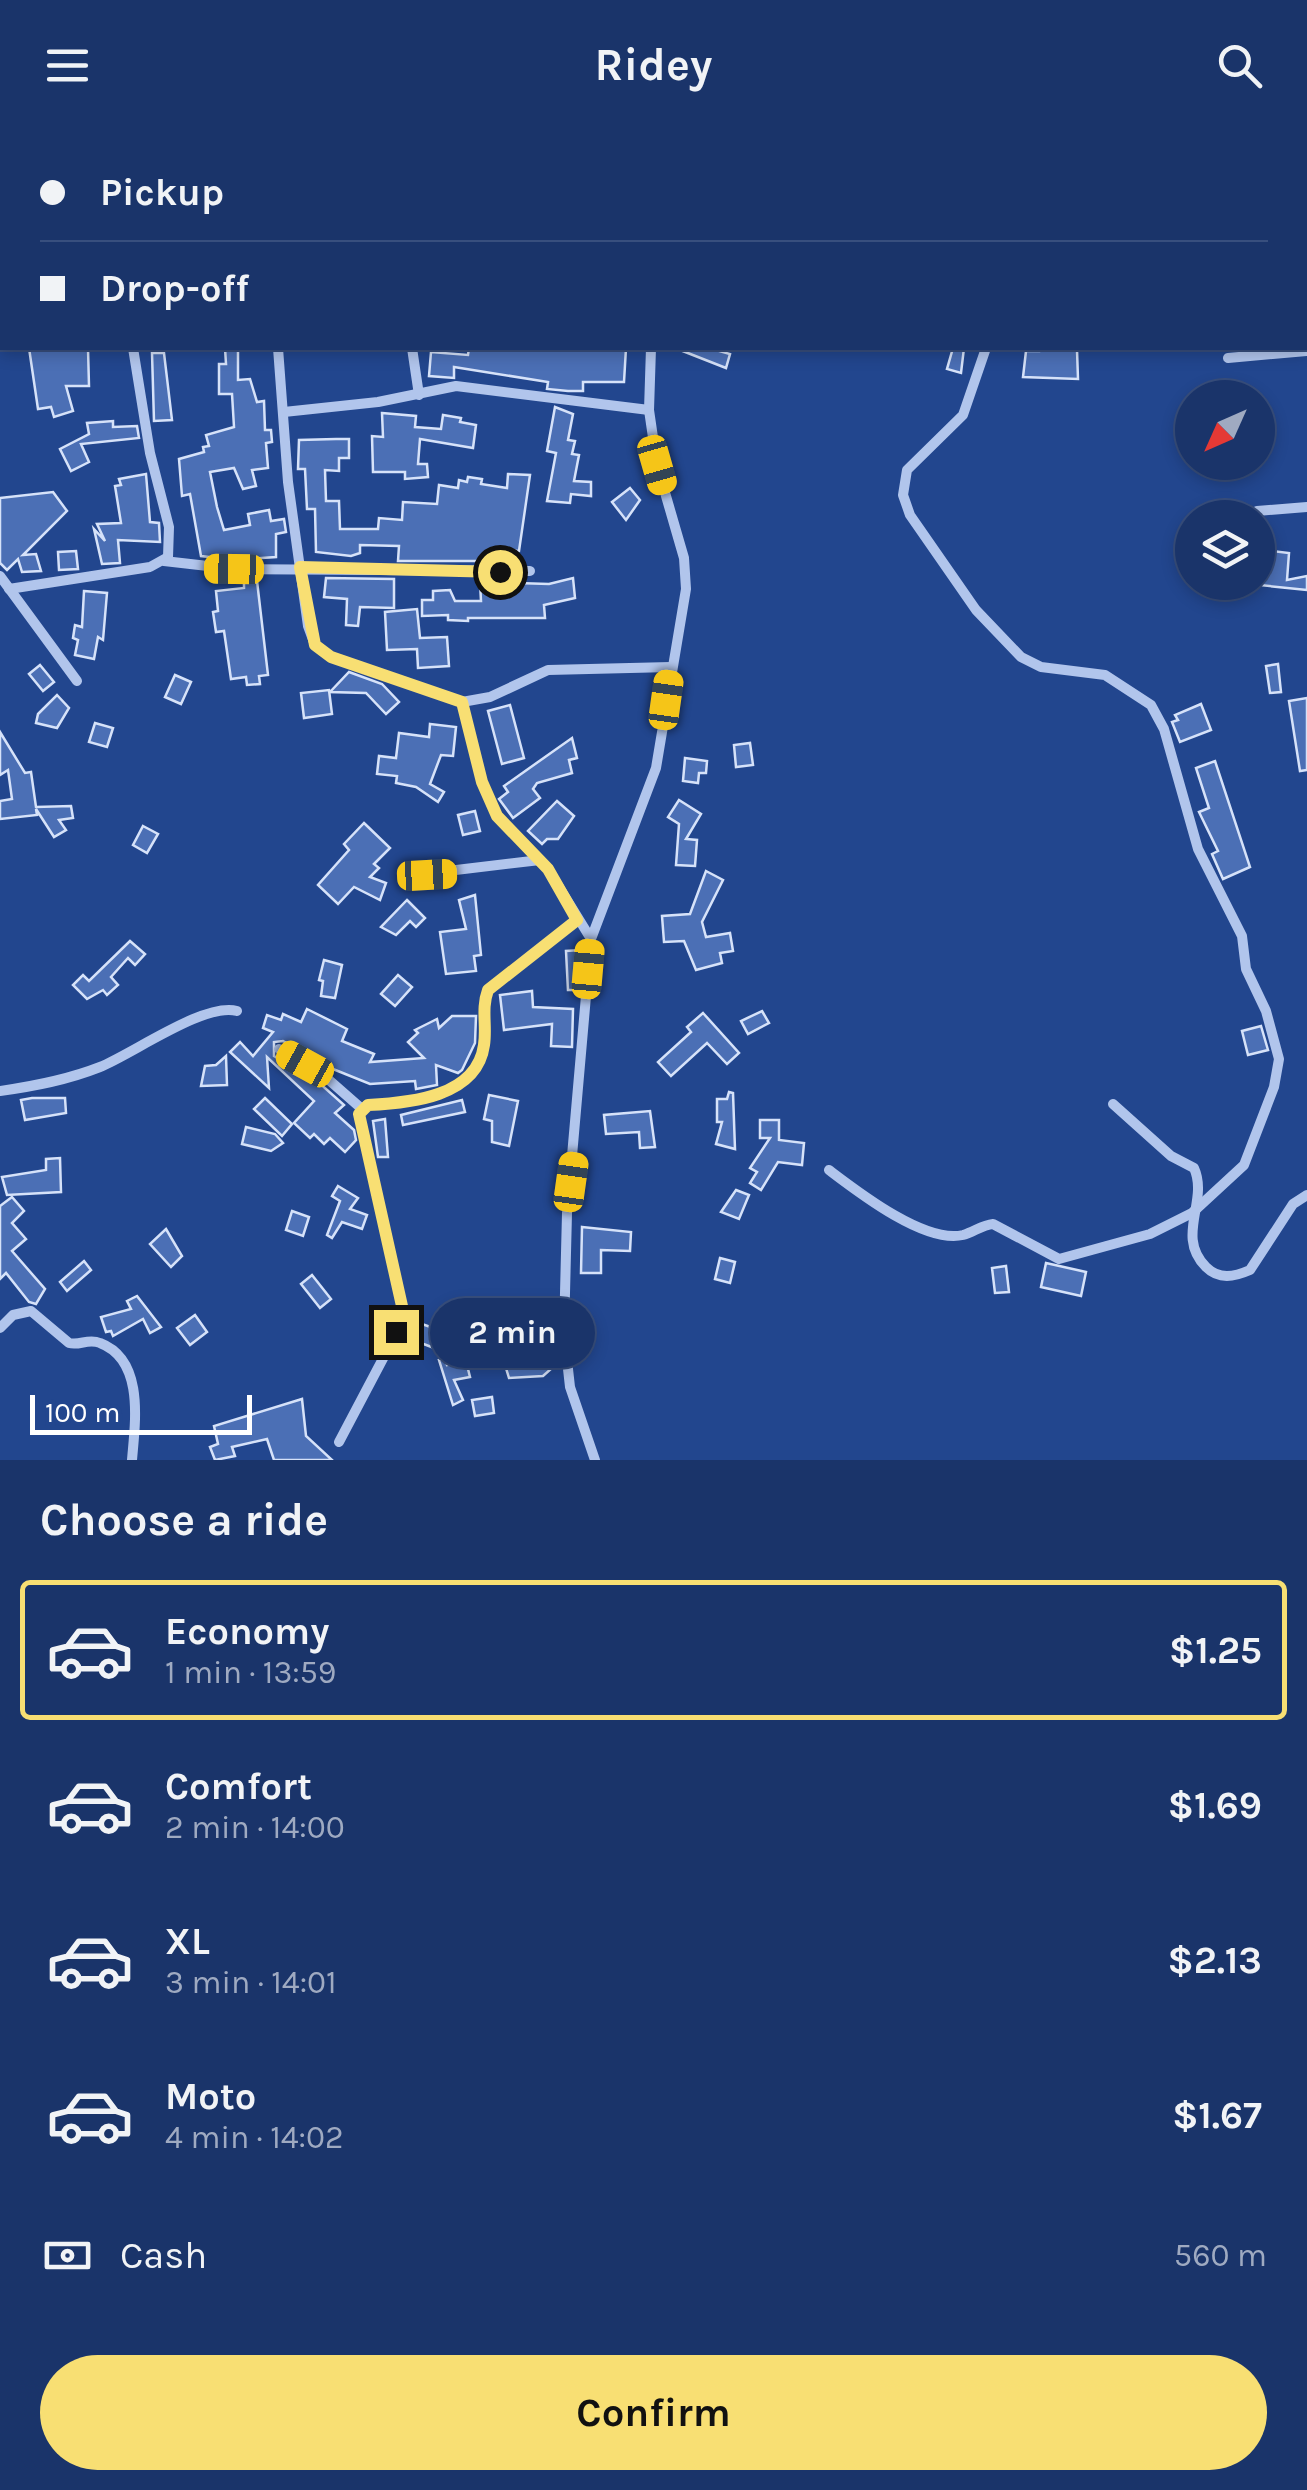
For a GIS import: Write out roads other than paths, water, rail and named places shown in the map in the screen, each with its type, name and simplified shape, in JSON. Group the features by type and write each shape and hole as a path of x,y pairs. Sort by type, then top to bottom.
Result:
{"street":[{"path":"133,350 150,453 169,528 170,550 164,562"},
{"path":"278,350 300,567 315,645 331,657 462,702 490,697 548,670 671,667"},
{"path":"412,350 419,395"},
{"path":"595,1460 570,1387 564,1333 567,1213 591,939 656,768 684,611 684,558 657,465 649,410 652,350"},
{"path":"830,1170 865,1196 928,1231 963,1235 993,1224 1059,1258 1150,1234 1192,1213 1244,1164 1274,1087 1279,1059 1274,1036 1253,991 1237,924 1198,849 1169,743 1151,705 1105,675 1041,666 1021,656 976,610 910,515 903,495 907,470 964,415 985,350"},
{"path":"1228,358 1307,351"},
{"path":"284,412 419,395 456,386 649,410"},
{"path":"1275,510 1307,507"},
{"path":"9,588 164,562 194,568 530,571"},
{"path":"0,576 77,681"},
{"path":"462,702 482,782 497,816 540,860 591,939"},
{"path":"406,876 540,860"},
{"path":"362,1109 448,1091 474,1074 483,1053 483,1002 488,990 577,920"},
{"path":"0,1091 66,1079 104,1066 219,1008 237,1011"},
{"path":"280,1050 321,1073 362,1109 363,1144 387,1228 402,1306 396,1332 338,1442"},
{"path":"1114,1104 1171,1156 1194,1168 1198,1189 1190,1235 1198,1258 1213,1274 1230,1276 1250,1270 1259,1262 1293,1204 1307,1195"},
{"path":"0,1328 12,1315 30,1311 69,1343 98,1342 110,1348 128,1373 134,1390 132,1460"}]}
